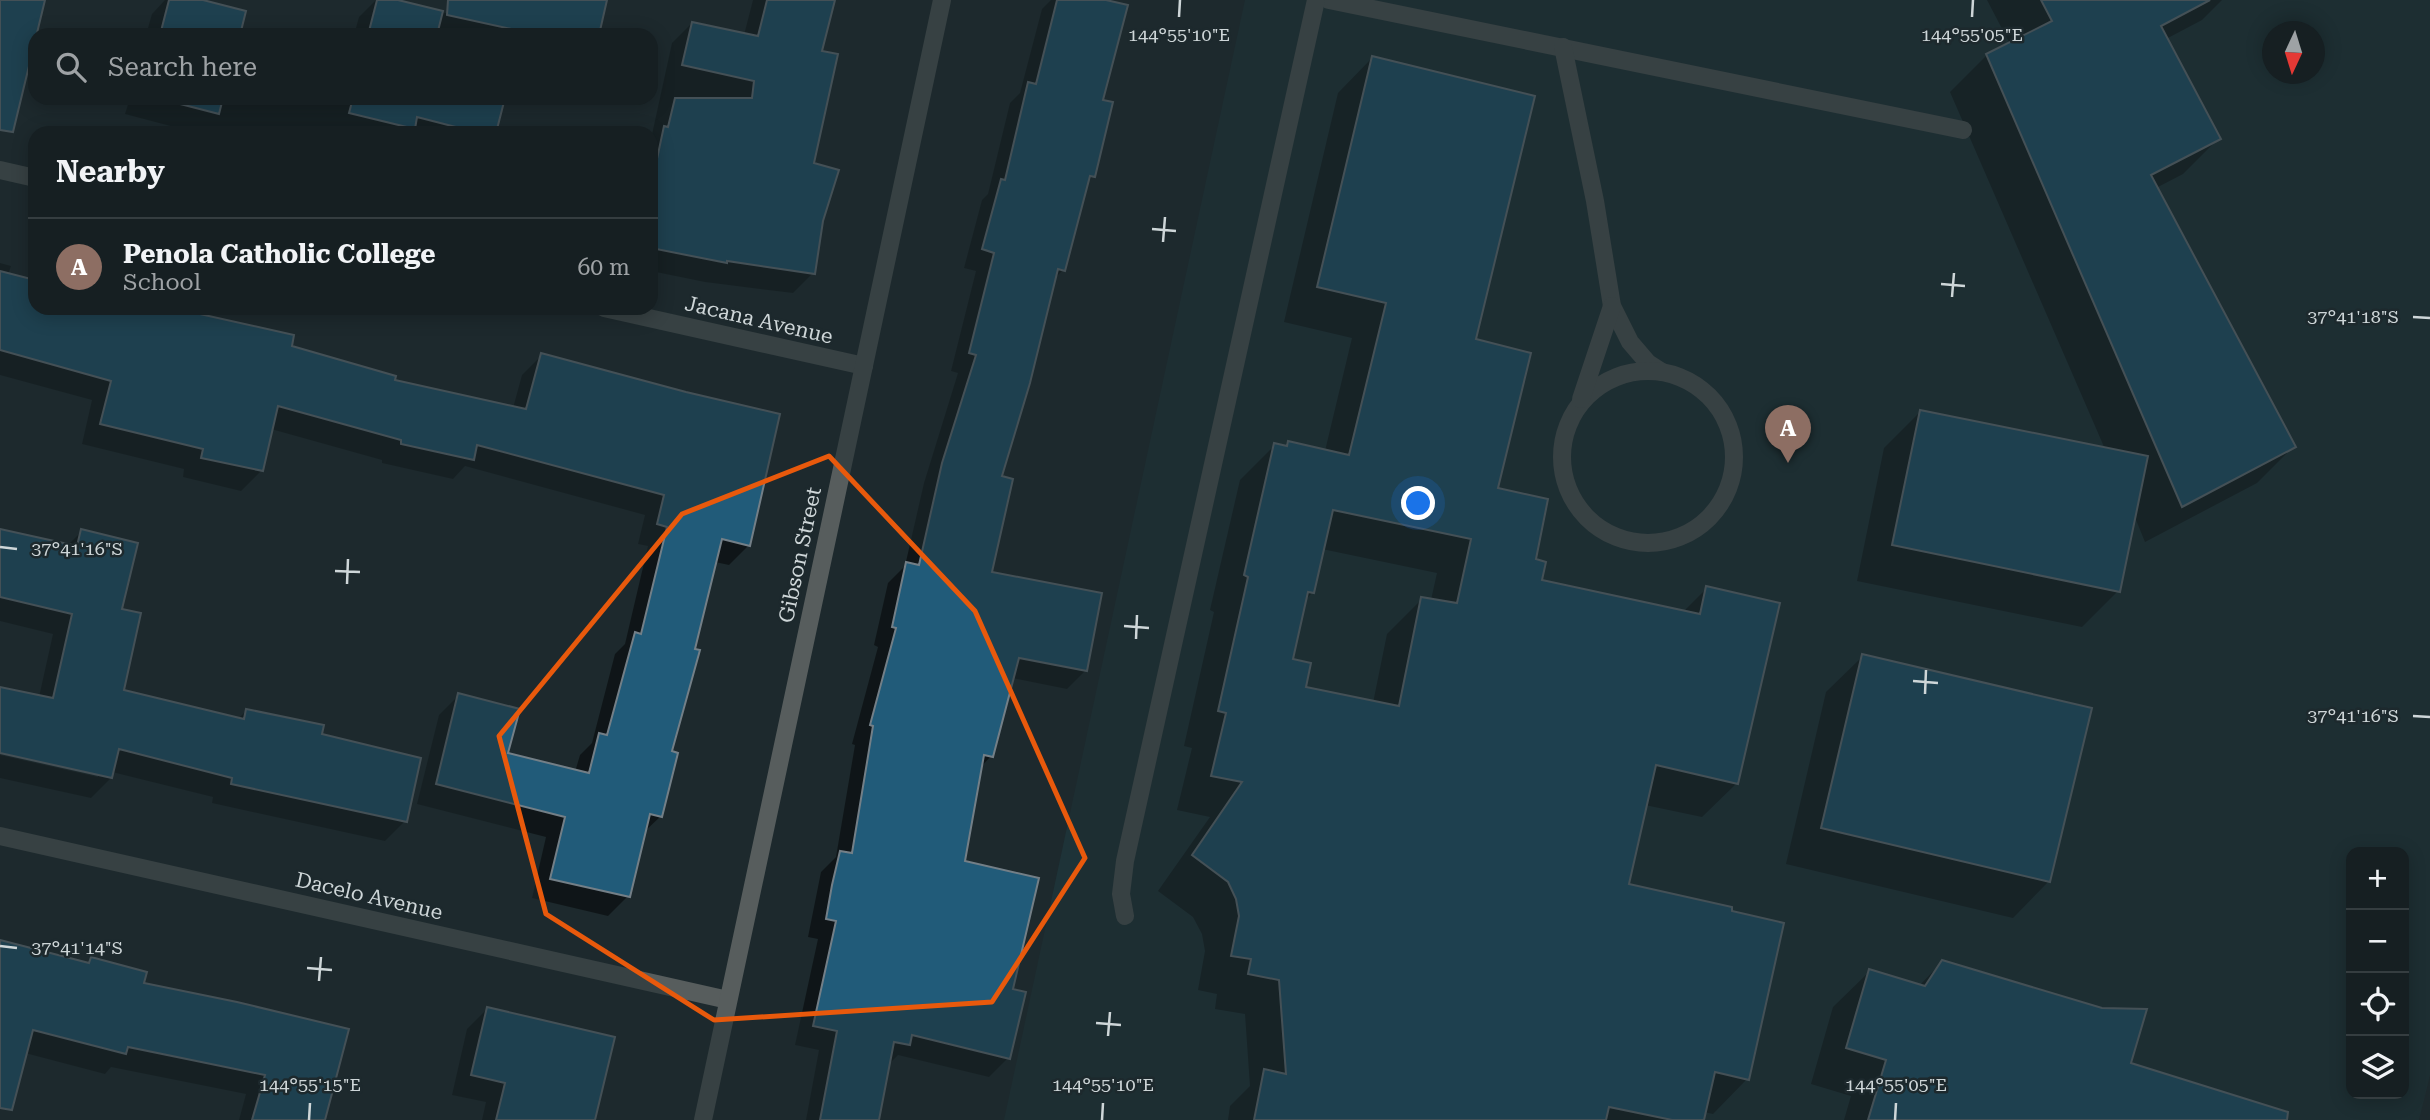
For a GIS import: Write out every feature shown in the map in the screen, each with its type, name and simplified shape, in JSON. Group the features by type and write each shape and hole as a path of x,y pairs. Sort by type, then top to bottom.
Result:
{"street":[{"name":"Gibson Street","path":"703,1120 942,0"},
{"path":"1125,916 1121,894 1125,861 1316,0"},
{"path":"1329,0 1963,130"},
{"path":"1563,47 1595,201 1612,306 1630,342 1648,363 1662,372"},
{"path":"0,170 28,176"},
{"path":"1580,403 1601,384 1625,373 1662,372 1684,378 1709,394 1726,419 1735,447 1733,477 1722,504 1702,526 1675,540 1646,544 1619,539 1595,526 1576,506 1564,481 1561,454 1566,427 1580,403 1612,306"},
{"name":"Jacana Avenue","path":"635,315 864,366"},
{"name":"Dacelo Avenue","path":"0,836 728,1000"}],"highlighted area":[{"path":"829,456 975,611 1085,858 992,1002 714,1020 546,914 499,736 682,514"}],"shaded area":[{"path":"1245,0 2430,0 2430,1075 2419,1120 1004,1120"}],"building":[{"path":"0,0 45,0 38,28 28,28 28,70 13,132 0,130"},
{"path":"169,0 203,0 246,11 242,28 162,28"},
{"path":"377,0 398,0 443,11 439,28 370,28"},
{"path":"448,0 607,0 601,28 507,28 447,15"},
{"path":"767,0 835,0 822,51 838,54 814,163 839,170 823,221 815,274 727,263 658,249 658,154 664,126 668,127 675,98 752,98 754,81 682,65 692,22 758,36"},
{"path":"1057,0 1106,0 1128,5 1103,100 1113,102 1095,177 1090,176 1065,271 1058,269 1030,383 1002,476 1013,479 992,572 1102,593 1087,671 1019,658 993,757 984,755 965,861 1039,878 1013,989 1026,992 1010,1059 912,1035 910,1045 894,1042 879,1120 820,1120 837,1031 813,1026 836,921 826,919 832,885 840,851 852,853 873,726 870,725 896,628 892,627 906,562 919,565 942,463 976,355 969,353 994,253 982,249 1001,179 1005,180 1028,82 1036,84"},
{"path":"2041,0 2210,0 2161,26 2221,139 2151,175 2296,447 2182,507 1986,54 2052,21"},
{"path":"1372,56 1535,96 1476,339 1531,353 1498,488 1548,499 1536,559 1546,562 1542,580 1700,614 1706,586 1780,603 1738,784 1656,765 1629,884 1732,907 1732,911 1784,923 1749,1080 1715,1072 1704,1120 1672,1120 1609,1107 1606,1120 1254,1120 1264,1069 1286,1074 1279,980 1248,974 1251,959 1231,956 1239,916 1236,899 1228,882 1192,855 1242,782 1211,776 1226,713 1218,711 1248,577 1244,575 1274,443 1287,446 1288,441 1349,455 1386,303 1317,287","holes":["1333,510 1471,539 1457,603 1421,597 1399,706 1306,687 1311,663 1293,659 1308,592 1314,593"]},
{"path":"184,105 221,105 219,114"},
{"path":"351,105 503,105 498,126 452,126 417,117 416,126 403,126 349,113"},
{"path":"0,271 28,278 28,315 204,315 294,335 292,346 396,376 395,380 526,409 541,353 780,414 750,546 722,539 695,649 700,650 672,751 678,753 662,817 650,814 630,897 550,879 565,817 436,784 458,693 520,709 508,753 589,773 599,733 607,735 635,632 641,634 667,527 657,524 664,495 477,445 474,460 401,444 401,440 278,406 263,471 201,458 203,449 100,424 111,381 0,350"},
{"path":"1920,410 2148,456 2120,592 1892,545"},
{"path":"0,529 77,546 81,529 138,543 122,609 141,613 124,690 244,719 246,709 324,725 322,734 421,758 407,822 231,784 232,778 119,749 112,778 0,753 0,687 53,698 72,614 0,597"},
{"path":"1862,654 2092,708 2050,882 1821,828"},
{"path":"0,940 89,963 91,957 147,972 144,983 349,1029 325,1120 252,1120 265,1075 128,1047 126,1054 33,1030 12,1110 0,1108"},
{"path":"1942,960 2102,1008 2147,1009 2131,1063 2288,1112 2287,1120 1868,1120 1886,1060 1846,1048 1869,969 1925,986"},
{"path":"487,1007 615,1037 595,1120 496,1120 505,1083 471,1075"}],"place":[{"name":"Penola Catholic College","path":"1788,463"}]}
